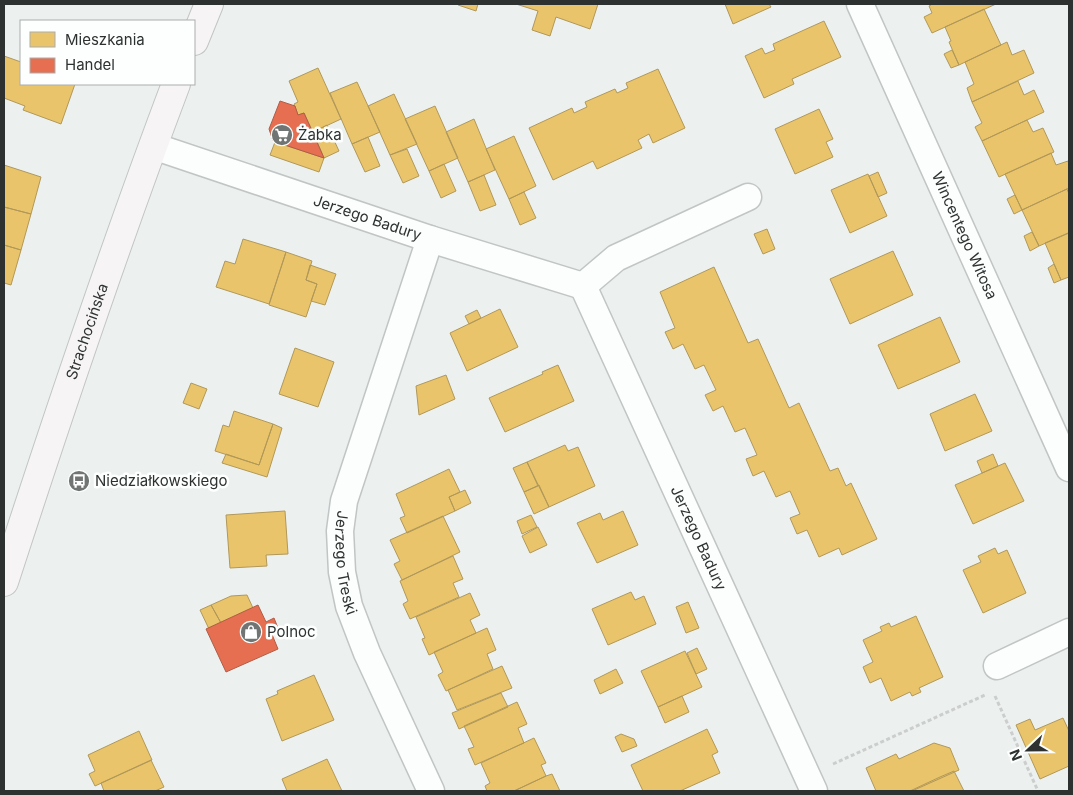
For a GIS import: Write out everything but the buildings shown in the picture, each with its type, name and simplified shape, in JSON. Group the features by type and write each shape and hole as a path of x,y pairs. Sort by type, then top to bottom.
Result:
{"main road":[{"path":"195,39 209,4"},
{"name":"Strachocińska","path":"4,582 32,495 176,85"}],"street":[{"name":"Wincentego Witosa","path":"860,4 1069,468"},
{"name":"Jerzego Badury","path":"153,146 430,239 582,286 810,784"},
{"path":"582,286 616,258 748,198"},
{"name":"Jerzego Treski","path":"430,239 347,493 340,531 342,572 349,606 367,653 431,791"},
{"path":"997,666 1069,632"}],"path":[{"path":"810,784 992,691 1038,791"}],"place":[{"name":"Żabka","path":"282,135"},
{"name":"Niedziałkowskiego","path":"79,481"},
{"name":"Polnoc","path":"251,632"}]}
